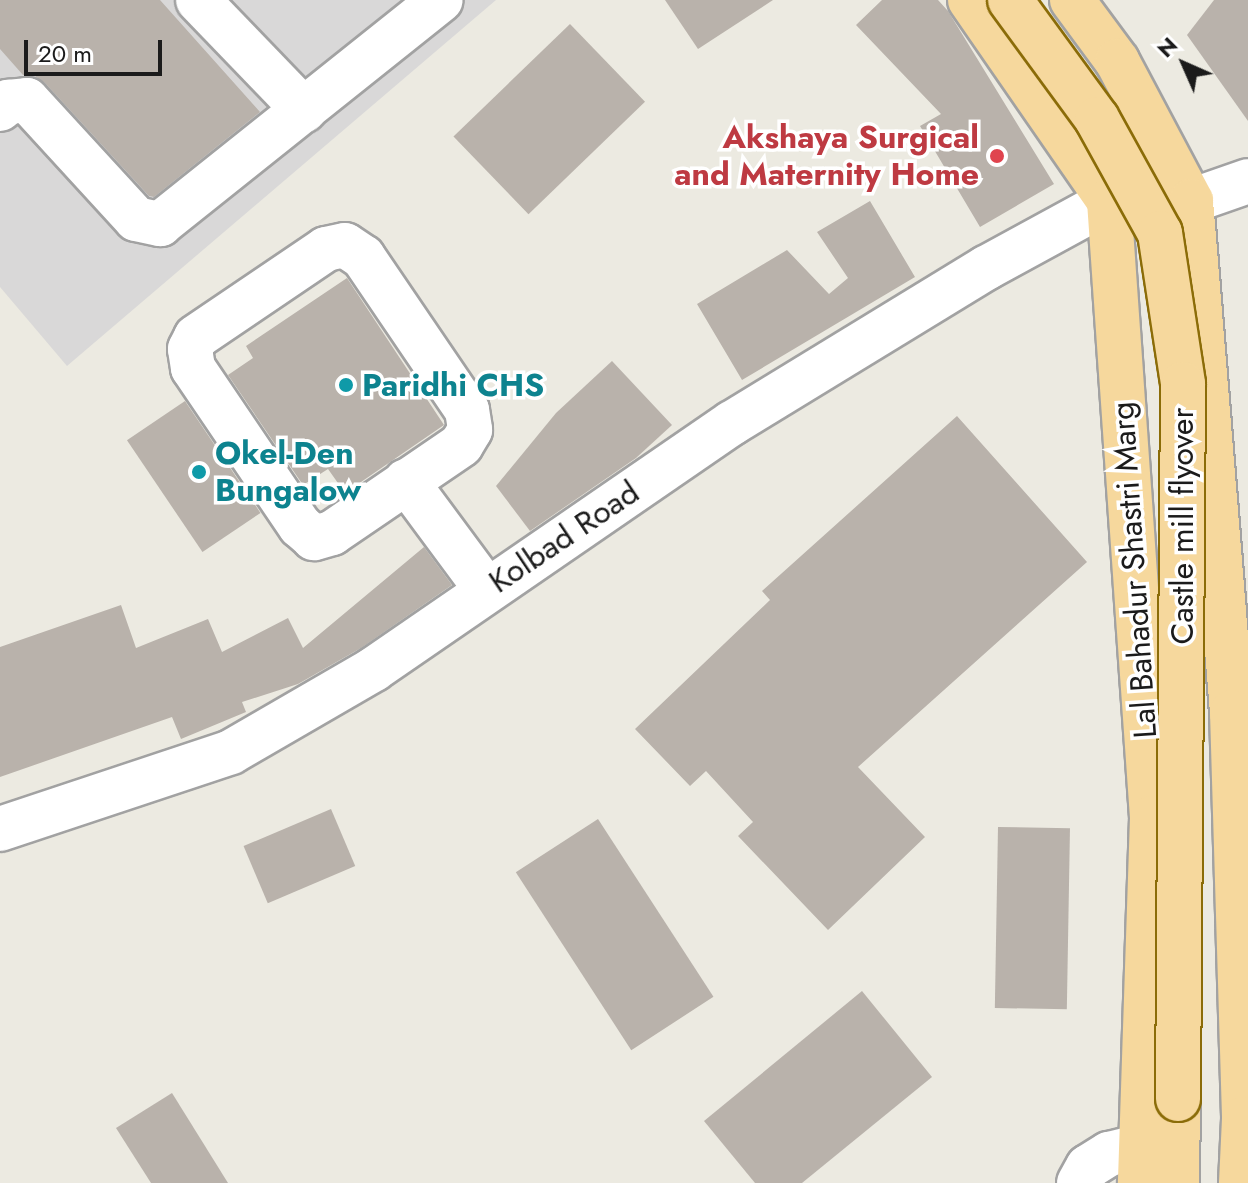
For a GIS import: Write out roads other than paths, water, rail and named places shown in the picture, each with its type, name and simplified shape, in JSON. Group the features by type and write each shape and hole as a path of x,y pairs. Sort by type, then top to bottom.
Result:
{"main road":[{"path":"970,0 1109,201"},
{"name":"Castle mill flyover","path":"1010,0 1097,119 1160,233 1183,384 1177,1183"},
{"path":"1072,0 1117,61 1191,201 1232,712 1246,1118 1241,1183"},
{"name":"Lal Bahadur Shastri Marg","path":"1109,201 1152,818 1141,1164"}],"street":[{"path":"198,0 304,110"},
{"path":"0,109 8,102 27,100 136,219 160,224 441,0"},
{"path":"1109,201 1191,201 1248,181"},
{"name":"Kolbad Road","path":"0,829 231,752 374,669 486,589 732,423 986,268 1109,201"},
{"path":"345,245 363,257 467,410 470,430 461,445 406,481 332,533 314,538 300,526 193,368 190,349 196,337 326,249 345,245"},
{"path":"406,481 486,589"},
{"path":"1079,1183 1088,1167 1109,1154 1141,1164"}],"place":[{"name":"Akshaya Surgical and Maternity Home","path":"997,156"},
{"name":"Paridhi CHS","path":"346,385"},
{"name":"Okel-Den Bungalow","path":"199,472"}]}
